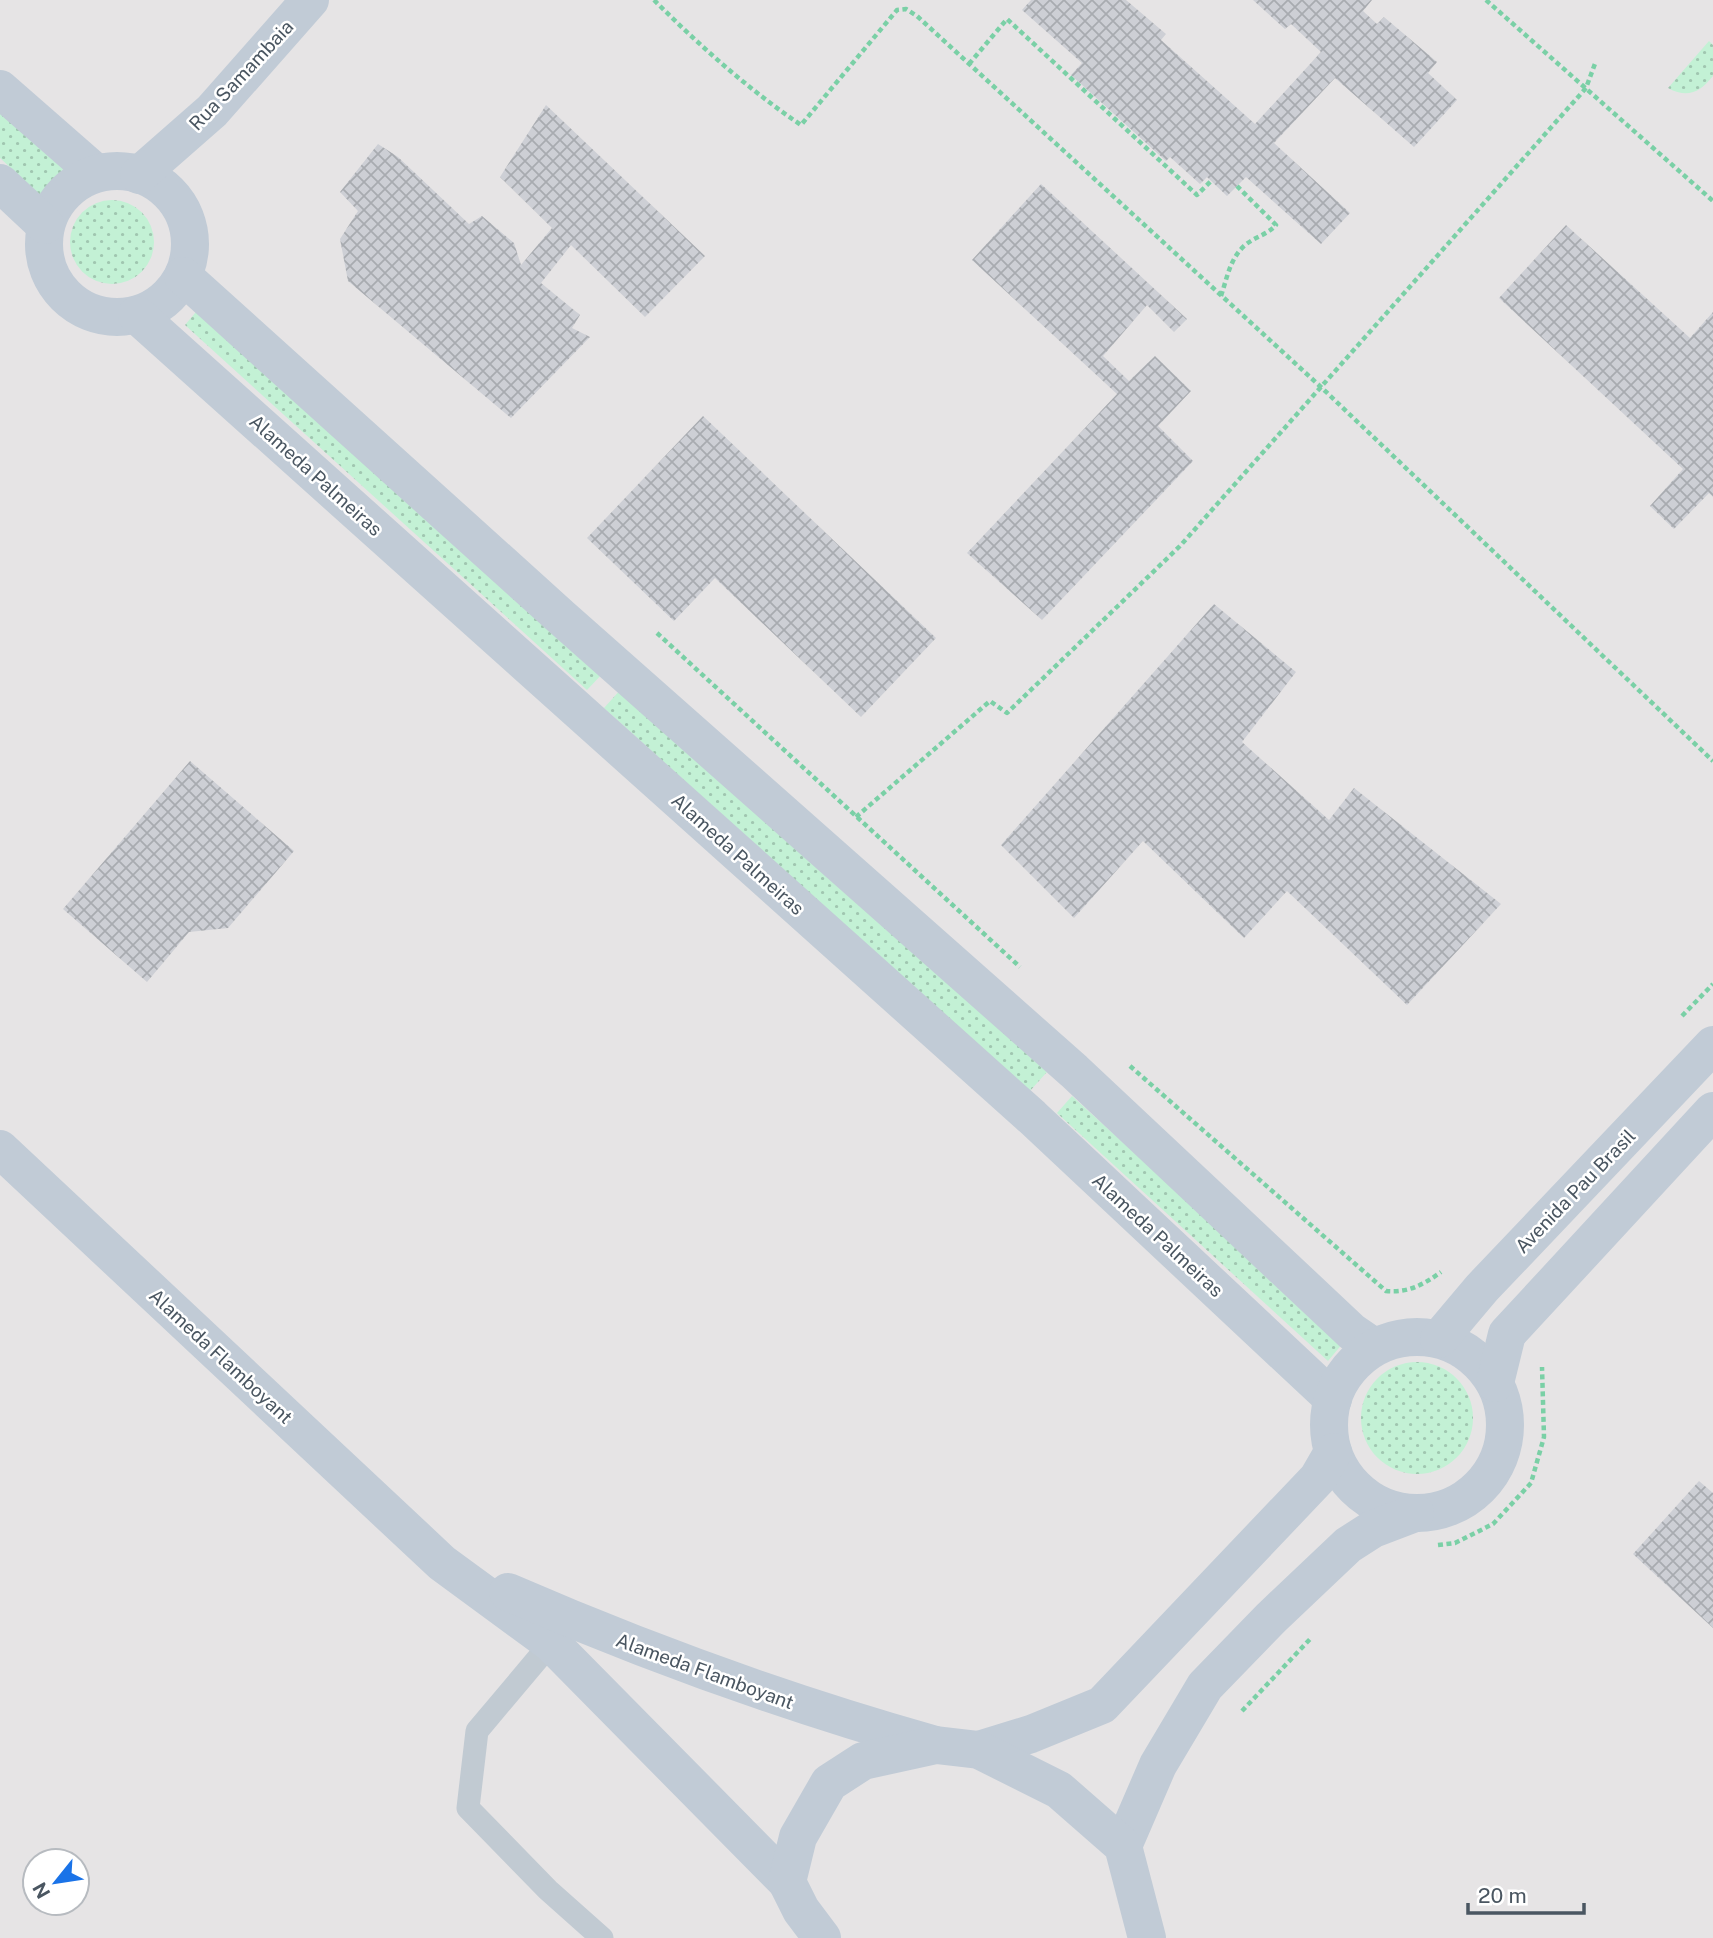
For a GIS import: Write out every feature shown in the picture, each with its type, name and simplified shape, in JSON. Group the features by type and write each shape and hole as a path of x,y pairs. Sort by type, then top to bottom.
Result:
{"street":[{"name":"Rua Samambaia","path":"139,175 212,111 310,0"},
{"path":"0,89 96,173"},
{"path":"128,172 139,175 149,178 167,191 181,209 189,230 190,253 183,276 172,293 156,306 137,315 104,316 74,304 58,288 48,269 43,247 45,225 54,206 67,189 96,173 128,172"},
{"path":"0,183 45,225"},
{"path":"183,276 602,654 1064,1062 1352,1332 1374,1348"},
{"name":"Alameda Palmeiras","path":"137,315 1032,1117 1333,1399"},
{"name":"Avenida Pau Brasil","path":"1439,1339 1482,1287 1713,1045"},
{"path":"1494,1382 1507,1334 1713,1111"},
{"name":"Alameda Flamboyant","path":"0,1149 442,1563 551,1643 787,1882 800,1910 822,1938"},
{"path":"1416,1336 1439,1339 1462,1348 1494,1382 1504,1407 1505,1434 1499,1460 1485,1482 1465,1499 1441,1510 1424,1530 1374,1502 1343,1472 1333,1452 1328,1428 1333,1399 1340,1380 1353,1363 1393,1339 1416,1336"},
{"path":"979,1750 1031,1734 1102,1705 1318,1478 1333,1452"},
{"path":"1147,1938 1123,1846 1158,1765 1205,1686 1270,1618 1348,1545 1373,1529 1424,1530"},
{"name":"Alameda Flamboyant","path":"442,1563 611,1637 824,1713 936,1745 979,1750 1059,1790 1123,1846"},
{"name":"Alameda Flamboyant","path":"787,1882 797,1837 829,1783 863,1761 936,1745"}],"lane":[{"path":"551,1643 477,1731 468,1808 548,1890 603,1938"}],"path":[{"path":"654,0 693,39 781,113 801,125 897,10 906,9 917,16 1322,388 1713,761"},
{"path":"1486,0 1713,201"},
{"path":"969,64 1007,19 1197,195 1211,181"},
{"path":"856,817 990,701 1007,713 1180,546 1586,89 1596,61"},
{"path":"1222,296 1231,262 1245,245 1268,234 1276,225 1237,186"},
{"path":"657,633 1024,970"},
{"path":"1675,1024 1713,984"},
{"path":"1123,1060 1386,1291 1401,1292 1424,1284 1451,1262"},
{"path":"1424,1530 1455,1543 1493,1524 1531,1483 1544,1437 1541,1359"},
{"path":"1242,1711 1315,1634"}],"shaded area":[{"path":"0,0 1713,0 1713,1938 0,1938"}],"green space":[{"path":"1709,41 1713,45 1713,76 1708,82 1698,90 1688,93 1668,88"},
{"path":"0,110 64,168 43,198 0,158"},
{"path":"104,200 120,200 136,207 147,218 154,234 151,258 142,272 120,284 104,284 88,277 77,266 70,250 70,234 77,218 88,207"},
{"path":"201,306 604,672 587,690 185,325"},
{"path":"622,688 1047,1072 1029,1092 604,708"},
{"path":"1072,1096 1343,1343 1328,1361 1057,1113"},
{"path":"1417,1362 1438,1366 1456,1379 1469,1397 1473,1418 1469,1439 1456,1457 1438,1470 1417,1474 1396,1470 1378,1457 1365,1439 1361,1418 1365,1397 1378,1379 1396,1366"}],"building":[{"path":"1031,0 1126,0 1166,34 1161,40 1255,124 1321,52 1291,24 1285,29 1253,0 1372,0 1363,11 1377,24 1384,17 1437,62 1428,73 1457,100 1414,147 1335,78 1274,143 1350,213 1321,244 1246,177 1227,196 1207,177 1200,184 1170,157 1166,161 1071,75 1082,63 1022,10"},
{"path":"546,105 705,256 645,317 571,245 541,283 580,315 572,328 590,337 511,418 348,281 340,239 358,211 340,192 378,144 398,157 469,224 482,216 514,243 521,265 552,228 500,177"},
{"path":"1041,184 1187,319 1174,332 1147,305 1103,356 1129,381 1155,356 1191,391 1158,426 1193,461 1042,620 967,553 1117,394 972,260"},
{"path":"1566,225 1690,338 1713,312 1713,497 1709,493 1674,529 1650,506 1683,469 1499,298"},
{"path":"703,416 936,638 861,717 715,578 674,621 587,538"},
{"path":"1214,604 1296,672 1242,742 1329,820 1354,788 1501,904 1407,1005 1287,891 1244,938 1143,841 1074,918 1001,845"},
{"path":"190,761 294,851 228,928 189,932 147,982 63,909"},
{"path":"1699,1481 1713,1493 1713,1628 1633,1554"}]}
